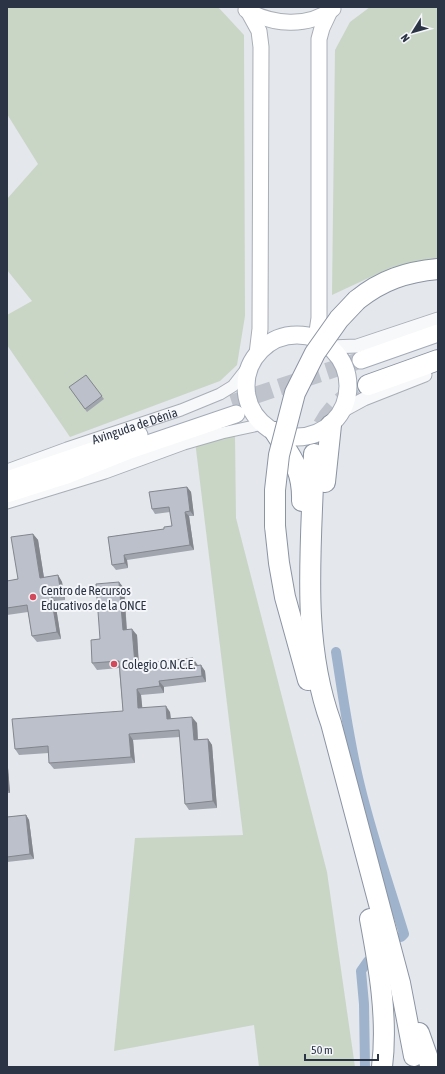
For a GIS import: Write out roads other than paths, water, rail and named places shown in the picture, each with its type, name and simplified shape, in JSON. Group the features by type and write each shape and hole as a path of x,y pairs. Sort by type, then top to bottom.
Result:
{"highway":[{"path":"415,1062 400,983 326,725 285,597 275,526 276,490 279,455 295,393 315,353 339,319 357,300 371,289 398,276 438,269"},
{"path":"365,372 438,360"},
{"path":"326,725 326,683 323,621 324,486 337,418"},
{"path":"269,428 296,464 301,480 300,582 304,628 365,892 377,954 382,992 384,1032 382,1067"},
{"path":"314,454 310,569 311,618 326,725"},
{"path":"365,892 415,1062"},
{"path":"400,983 414,1018 430,1067"}],"main road":[{"path":"245,9 266,19 287,22 303,21 314,18 333,9"},
{"path":"245,9 259,31 261,47 260,329 254,359 248,372 246,391 252,410 269,428 286,436 298,438 316,434 337,418 348,397 349,382 346,368 339,356 323,342 305,335 294,334 284,336 269,343 254,359"},
{"path":"323,342 318,318 319,39 322,28 333,9"},
{"path":"365,372 438,333"},
{"path":"365,372 438,345"},
{"name":"Avinguda de Dénia","path":"7,480 234,409 64,476 7,494"}],"street":[{"path":"323,342 356,346 438,319"},
{"name":"Avinguda de Dénia","path":"7,470 66,448 181,410 220,394 232,386 254,359"},
{"path":"337,418 364,399 438,370"},
{"path":"7,503 105,473 184,444 222,433 269,428"}],"waterway":[{"path":"336,652 346,719 356,769 370,823 404,934 401,937"},
{"path":"365,1067 364,1004 361,971 368,961"}],"tunnel":[{"path":"232,403 361,360"},
{"path":"314,454 317,440 330,414 354,392 368,385"}],"place":[{"name":"Centro de Recursos Educativos de la ONCE","path":"33,597"},
{"name":"Colegio O.N.C.E.","path":"114,664"}]}
